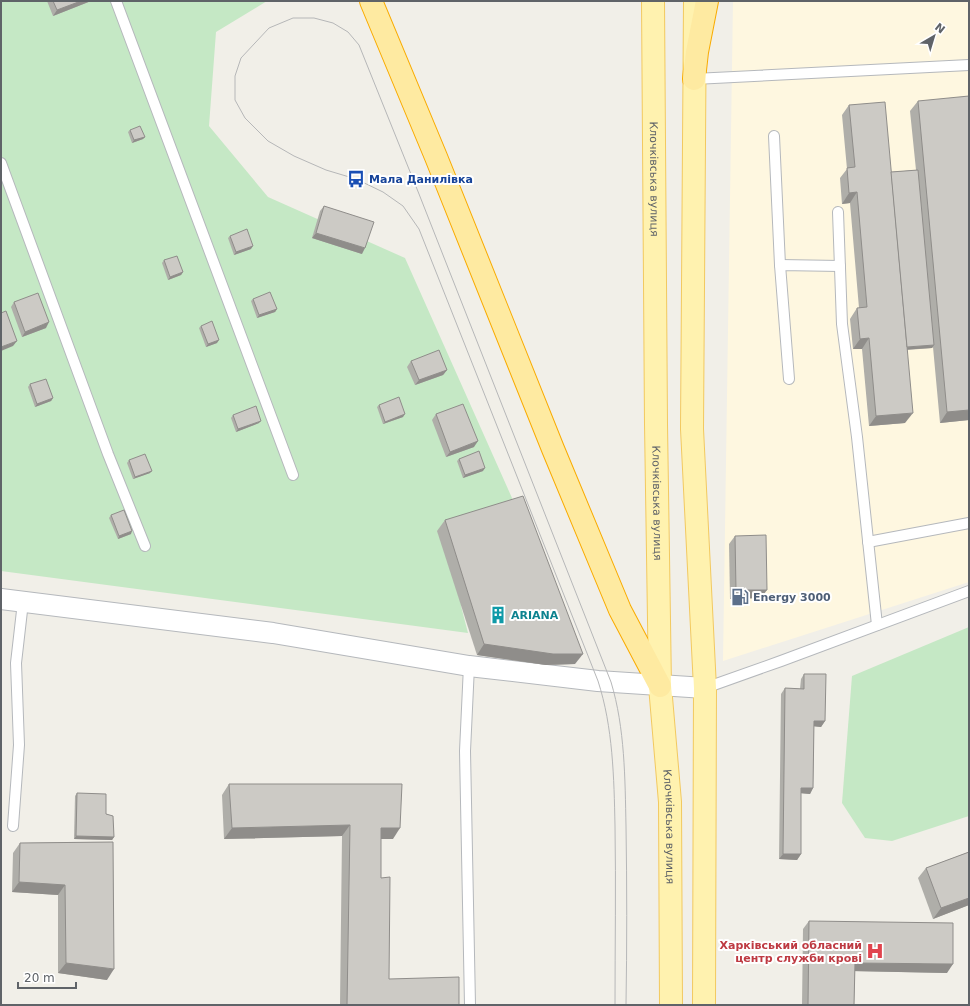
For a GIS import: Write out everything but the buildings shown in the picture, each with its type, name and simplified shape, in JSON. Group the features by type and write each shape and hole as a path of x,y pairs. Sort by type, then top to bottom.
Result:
{"highway":[{"path":"371,1 620,610 660,686"},
{"path":"694,79 697,52 707,1"}],"main road":[{"name":"Клочківська вулиця","path":"653,1 656,424 660,686 670,802 671,1005"},
{"path":"695,1 692,429 705,688 704,1005"}],"street":[{"path":"1,599 273,633 470,666 598,682 705,688"}],"lane":[{"path":"116,1 292,475"},
{"path":"694,79 969,65"},
{"path":"774,136 780,264 789,379"},
{"path":"1,163 106,447 145,546"},
{"path":"838,212 844,340 857,437 877,625"},
{"path":"780,264 840,266"},
{"path":"868,542 969,523"},
{"path":"705,688 969,591"},
{"path":"13,826 19,745 16,663 24,602"},
{"path":"470,666 465,751 470,1005"}],"shaded area":[{"path":"733,1 969,1 969,582 723,661"}],"green space":[{"path":"1,1 267,1 216,32 209,126 268,197 405,258 516,507 461,606 468,633 1,571"},
{"path":"969,627 969,816 892,841 865,838 842,803 852,676"}],"tram line":[{"path":"615,1005 615,808 610,734 598,681 419,229 403,206 383,192 356,179 326,170 294,156 268,141 245,118 235,100 235,76 241,58 269,28 293,18 314,18 333,23 348,32 359,45 611,682 616,699 622,735 625,772 627,871 626,1005"}],"place":[{"name":"Мала Данилівка","path":"356,179"},
{"name":"Energy 3000","path":"740,597"},
{"name":"ARIANA","path":"498,615"},
{"name":"Харківський обласний центр служби крові","path":"875,951"}]}
